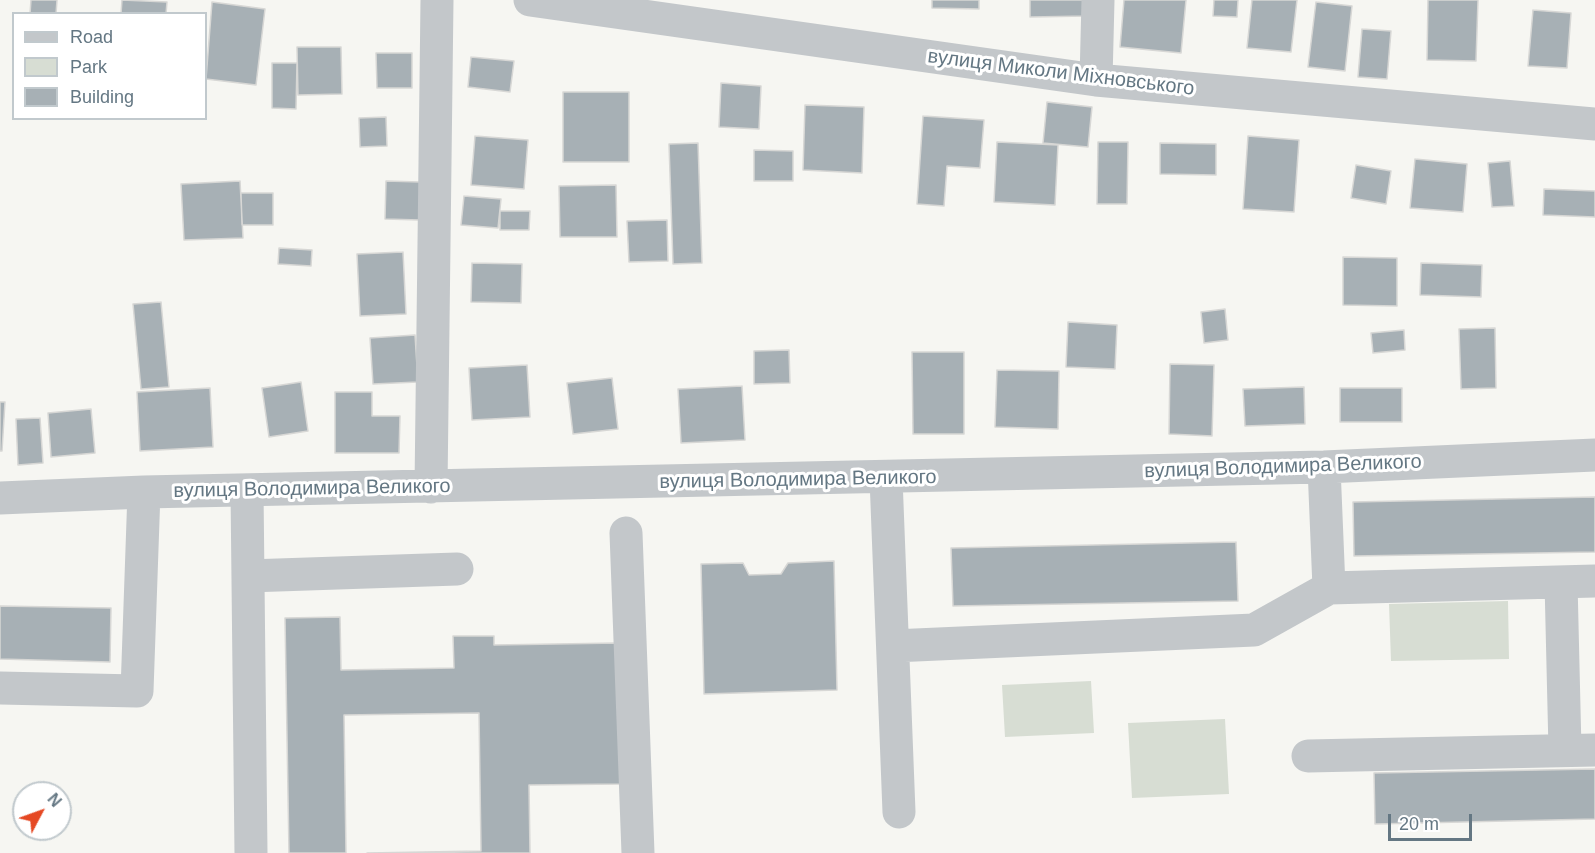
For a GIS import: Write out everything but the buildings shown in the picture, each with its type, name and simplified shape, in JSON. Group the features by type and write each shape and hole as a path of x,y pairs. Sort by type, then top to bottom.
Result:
{"street":[{"path":"431,487 437,0"},
{"name":"вулиця Миколи Міхновського","path":"530,0 1096,80 1595,124"},
{"path":"1096,80 1098,0"},
{"name":"вулиця Володимира Великого","path":"0,498 144,492 1324,467 1595,455"},
{"path":"1324,467 1329,588"},
{"path":"886,478 899,812"},
{"path":"246,490 251,853"},
{"path":"0,688 137,691 144,492"},
{"path":"626,533 638,853"},
{"path":"248,576 457,569"},
{"path":"893,646 1254,630 1329,588 1595,581"},
{"path":"1308,756 1580,750 1561,582"}],"green space":[{"path":"1508,601 1509,659 1391,661 1389,604"},
{"path":"1091,681 1094,733 1005,737 1002,685"},
{"path":"1225,719 1229,794 1132,798 1128,723"}]}
